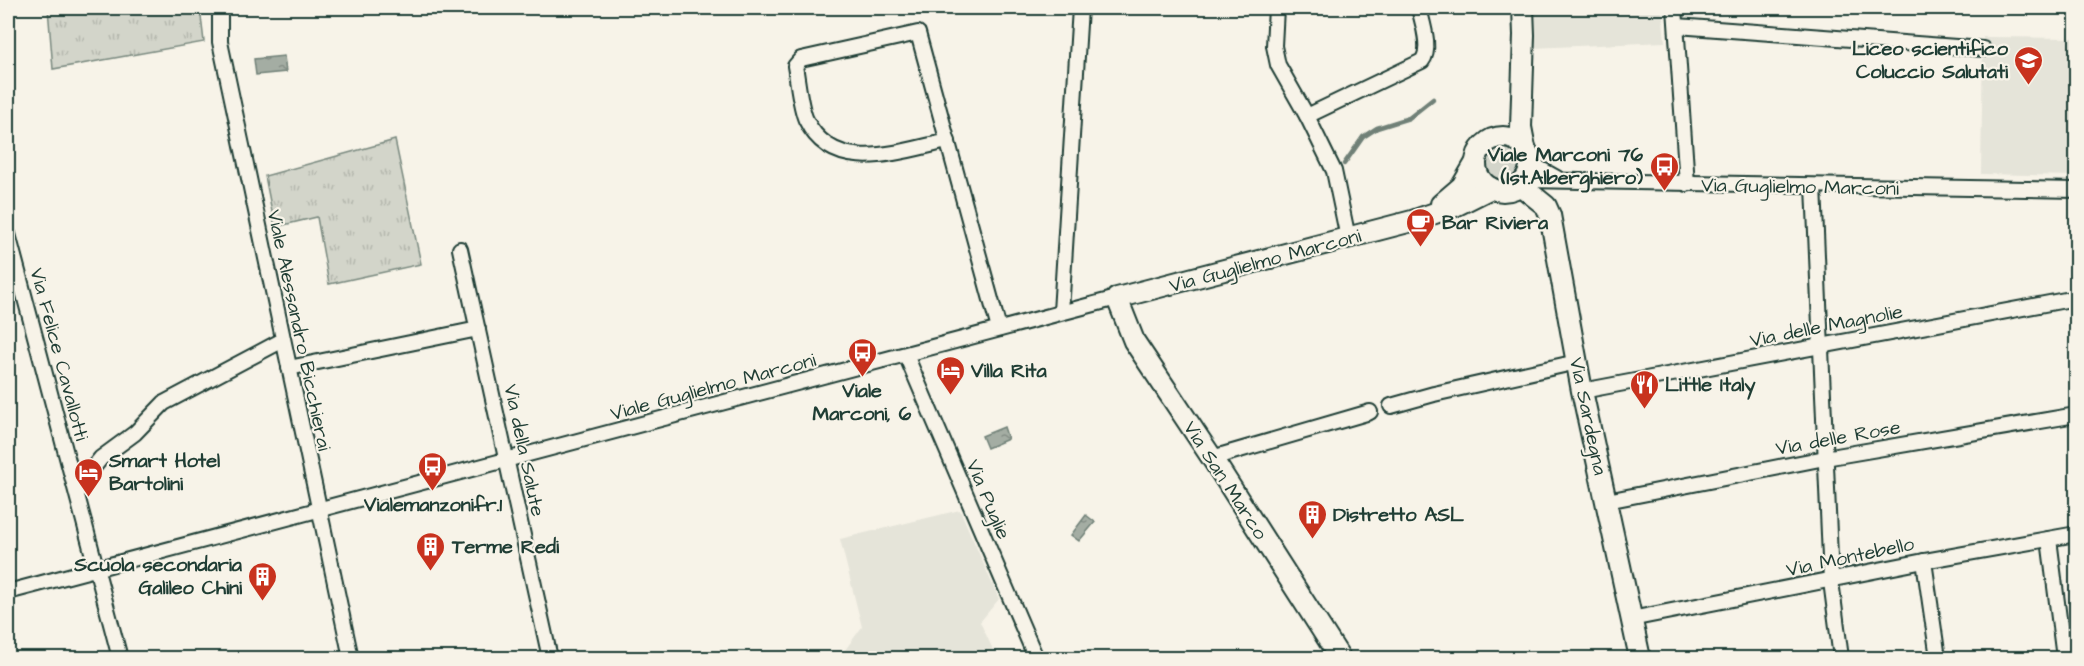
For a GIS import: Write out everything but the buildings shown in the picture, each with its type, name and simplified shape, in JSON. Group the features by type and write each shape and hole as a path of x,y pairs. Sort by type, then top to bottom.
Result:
{"main road":[{"path":"1522,182 1530,171 1521,127 1523,8"},
{"path":"1492,139 1521,96"},
{"name":"Via Guglielmo Marconi","path":"1412,220 1457,192 1476,162 1481,148 1492,139 1501,136 1510,137 1519,141 1528,154"},
{"path":"1476,162 1480,177 1491,188"},
{"name":"Via Guglielmo Marconi","path":"1117,298 1412,220 1455,206 1491,188 1506,191 1522,182"},
{"name":"Via Sardegna","path":"1522,182 1548,210 1582,391 1640,658"},
{"name":"Via San Marco","path":"1117,298 1134,341 1340,658"}],"street":[{"name":"Viale Alessandro Bicchierai","path":"220,8 220,42 351,658"},
{"path":"1061,312 1080,8"},
{"path":"1276,8 1275,55 1278,65 1334,171 1348,238"},
{"path":"1307,117 1422,61 1426,51 1419,8"},
{"path":"1675,8 1687,184"},
{"path":"1677,26 1983,49"},
{"path":"948,141 873,156 844,154 826,145 805,119 795,66 801,59 918,33 948,141 999,329"},
{"name":"Via Guglielmo Marconi","path":"1528,154 1539,168 1559,179 1687,184 2076,190"},
{"path":"1522,182 1559,179"},
{"path":"1814,186 1831,581 1841,658"},
{"name":"Via Felice Cavallotti","path":"8,234 120,658"},
{"name":"Via della Salute","path":"460,249 550,658"},
{"name":"Viale Guglielmo Marconi","path":"8,592 1117,298"},
{"name":"Via delle Magnolie","path":"1582,391 2076,298"},
{"path":"289,368 478,329"},
{"path":"76,489 101,458 135,434 164,403 283,340"},
{"name":"Via Puglie","path":"906,355 1036,658"},
{"path":"1391,406 1577,362"},
{"path":"1212,458 1370,412"},
{"name":"Via delle Rose","path":"1607,501 1825,458 2076,415"},
{"name":"Via Montebello","path":"1631,619 1924,561 2076,534"},
{"path":"2049,539 2064,658"},
{"path":"1924,561 1938,658"}],"shaded area":[{"path":"1530,8 1662,8 1665,42 1533,48"},
{"name":"Liceo scientifico Coluccio Salutati","path":"1983,37 2076,38 2076,176 1981,174"},
{"path":"960,510 999,599 980,622 997,658 839,658 862,627 840,539"}],"green space":[{"path":"48,8 200,8 204,42 53,69"},
{"path":"395,140 421,264 329,284 317,217 275,227 265,176"},
{"path":"1503,148 1515,152 1519,164 1515,176 1503,180 1491,176 1487,164 1491,152"}],"water":[{"path":"284,56 286,72 256,75 254,59"},
{"path":"1004,427 1008,439 987,448 982,436"},
{"path":"1086,515 1095,522 1079,541 1071,535"}],"waterway":[{"path":"1344,164 1363,137 1377,128 1409,118 1433,99"}],"place":[{"name":"Liceo scientifico Coluccio Salutati","path":"2029,86"},
{"name":"Viale Marconi 76 (Ist.Alberghiero)","path":"1664,192"},
{"name":"Bar Riviera","path":"1421,248"},
{"name":"Viale Marconi, 6","path":"862,378"},
{"name":"Villa Rita","path":"950,396"},
{"name":"Little Italy","path":"1644,410"},
{"name":"Vialemanzonifr.1","path":"433,492"},
{"name":"Smart Hotel Bartolini","path":"88,498"},
{"name":"Distretto ASL","path":"1312,540"},
{"name":"Terme Redi","path":"431,572"},
{"name":"Scuola secondaria Galileo Chini","path":"263,602"}]}
